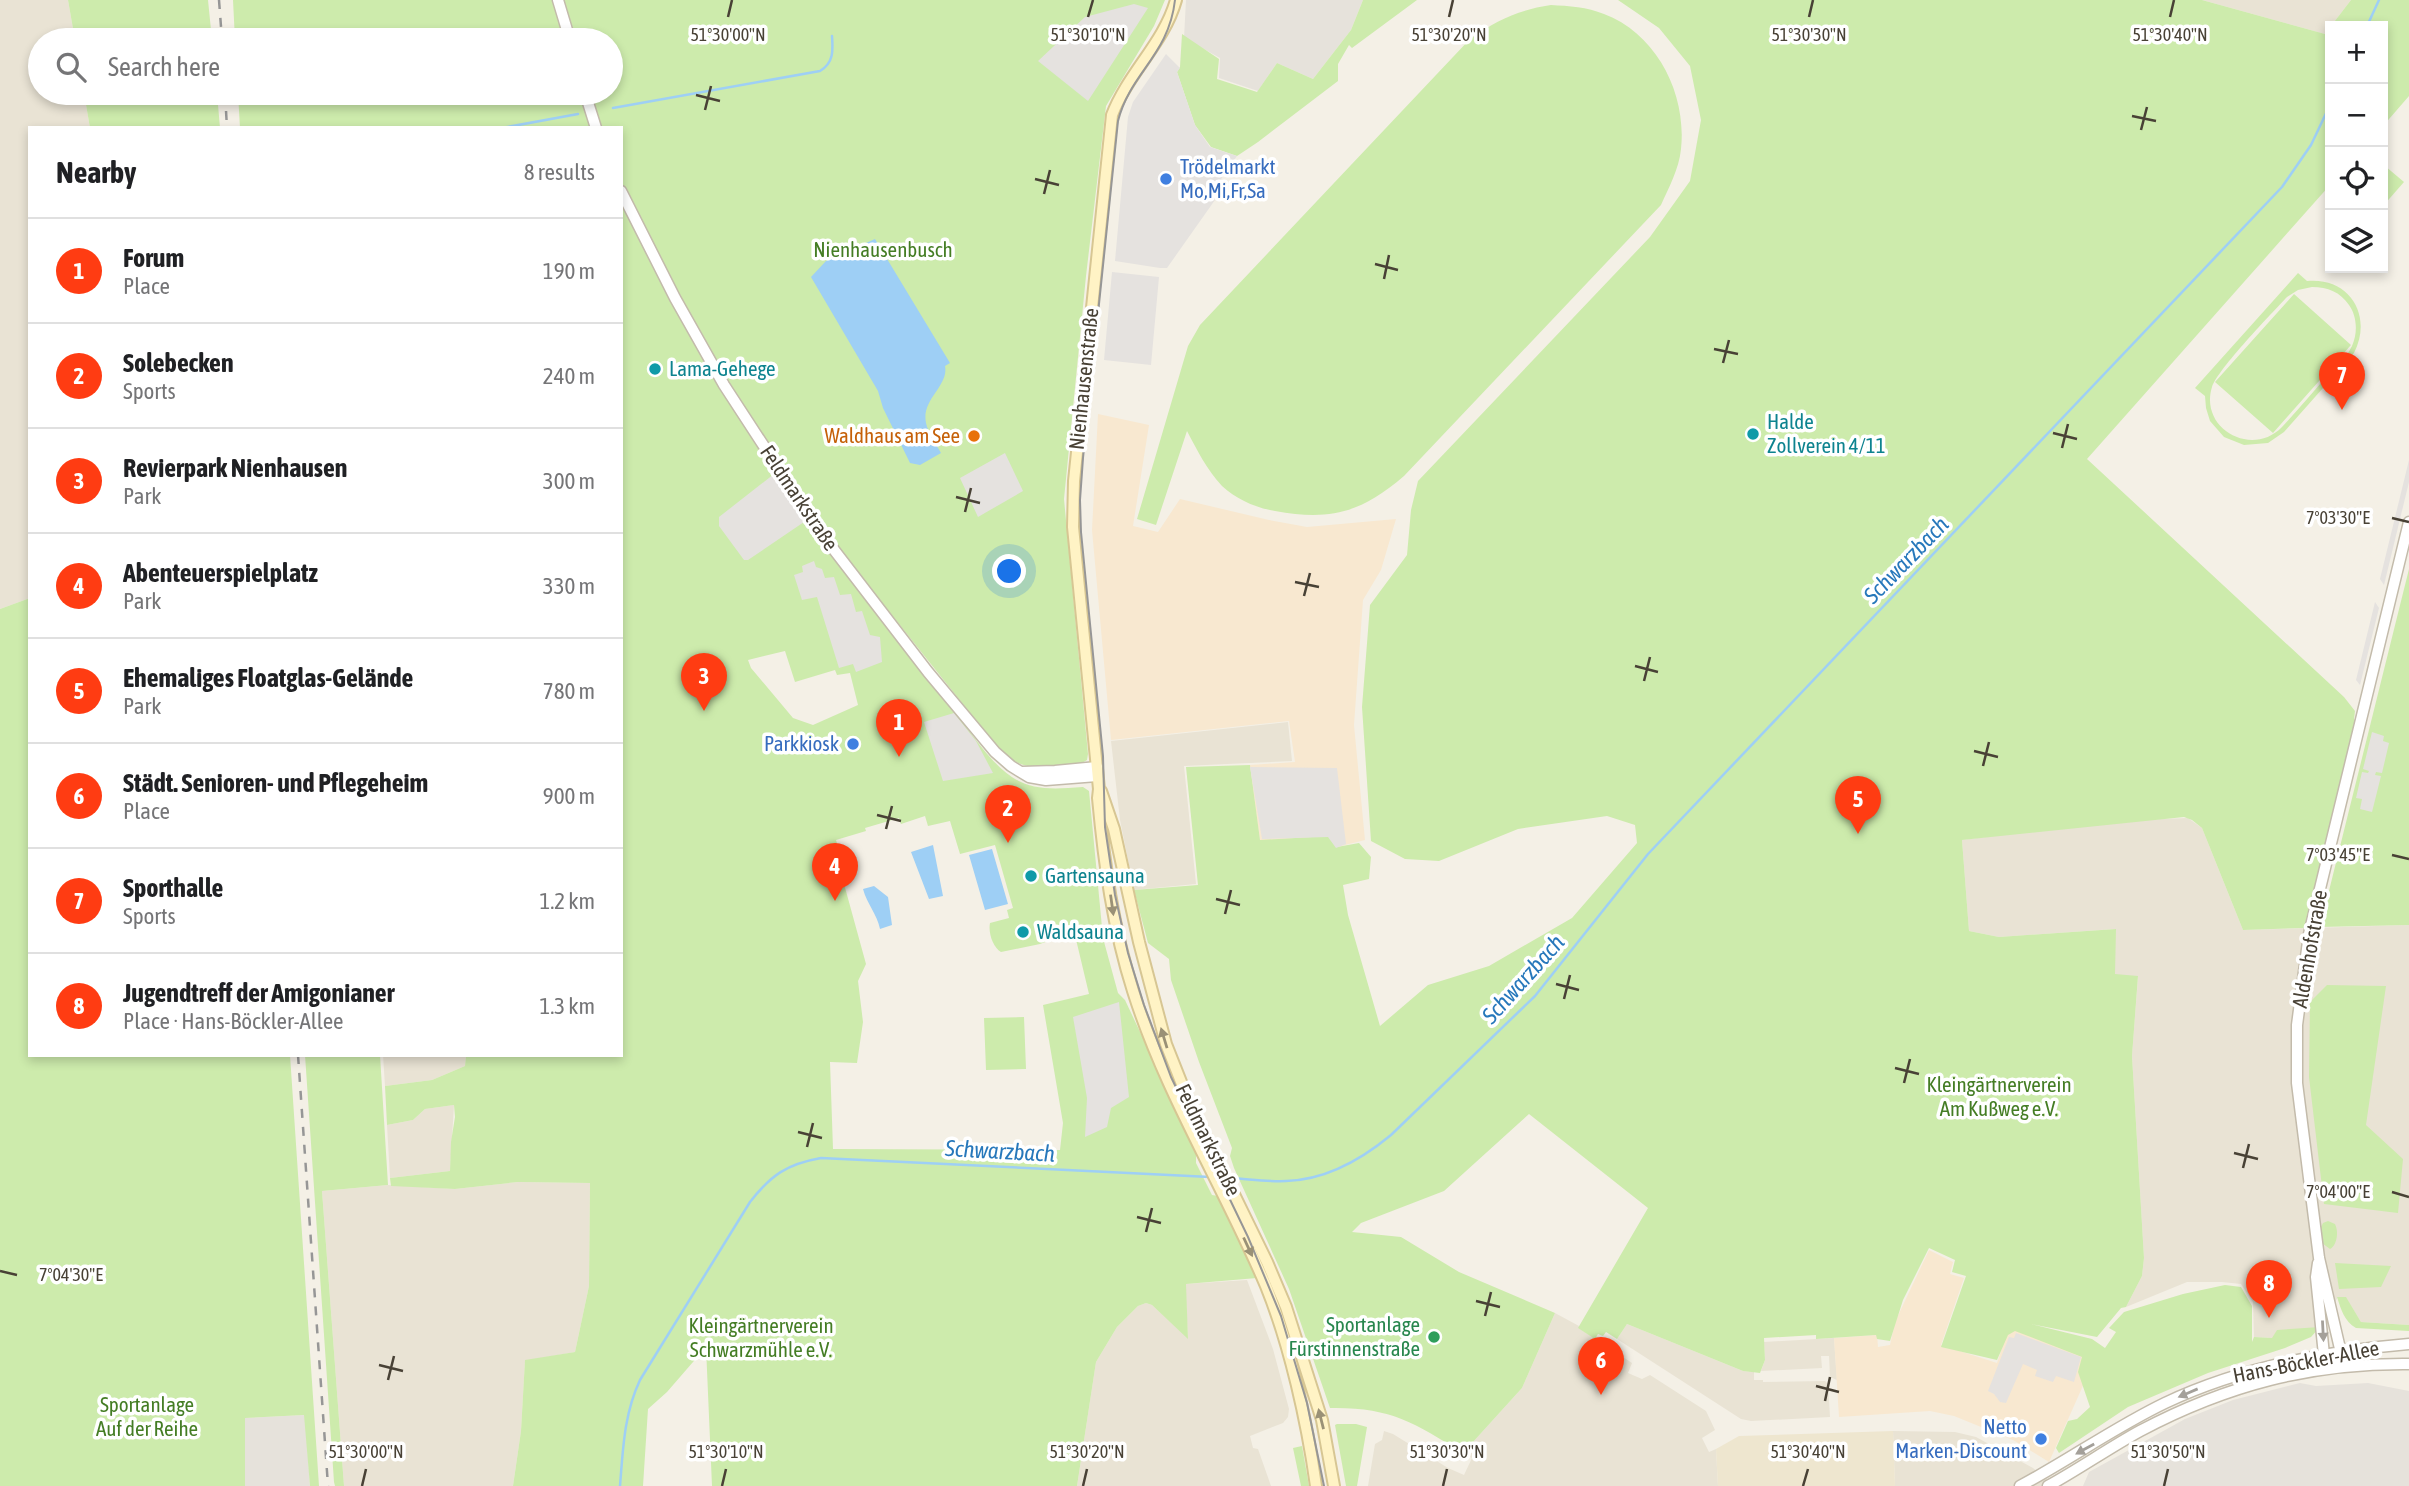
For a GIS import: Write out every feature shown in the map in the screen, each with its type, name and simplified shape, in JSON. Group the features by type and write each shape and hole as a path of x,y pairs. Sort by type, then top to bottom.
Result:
{"main road":[{"name":"Nienhausenstraße","path":"1097,771 1073,503 1109,129 1122,91 1162,34 1176,0"},
{"name":"Feldmarkstraße","path":"1097,771 1101,831 1115,929 1133,992 1173,1090 1267,1262 1286,1307 1322,1420 1334,1486"},
{"name":"Feldmarkstraße","path":"1099,789 1107,804 1114,829 1139,942 1166,1044 1216,1167"},
{"name":"Feldmarkstraße","path":"1225,1185 1278,1319 1316,1486"}],"street":[{"path":"558,0 566,28"},
{"path":"589,105 595,126"},
{"name":"Feldmarkstraße","path":"623,195 675,298 724,385 818,529 928,672 995,752 1021,772 1046,780 1097,771"},
{"name":"Aldenhofstraße","path":"2341,1353 2319,1258 2297,1083 2300,992 2309,934 2409,522"},
{"name":"Aldenhofstraße","path":"2319,1258 2316,1277 2324,1355"},
{"name":"Hans-Böckler-Allee","path":"2020,1486 2163,1404 2226,1377 2324,1355 2409,1345"},
{"path":"2324,1355 2335,1366 2341,1353"},
{"name":"Hans-Böckler-Allee","path":"2048,1486 2138,1432 2225,1392 2272,1378 2335,1366 2409,1364"}],"shaded area":[{"path":"0,0 68,0 73,28 28,28 28,105 86,105 90,126 28,126 28,599 0,609"},
{"path":"1186,0 1363,0 1351,30 1313,79 1277,63 1258,91 1219,78 1220,58 1184,38"},
{"path":"2202,0 2351,0 2335,21 2325,21 2325,34"},
{"path":"1134,4 1148,8 1088,101 1038,61 1085,17"},
{"path":"1166,54 1180,68 1177,72 1195,125 1210,147 1237,156 1217,185 1222,190 1167,268 1160,268 1115,261 1128,117 1133,102"},
{"path":"1112,272 1159,277 1151,365 1104,360"},
{"path":"1098,414 1149,425 1133,526 1158,532 1180,499 1307,527 1396,519 1381,570 1363,600 1354,725 1365,840 1337,847 1329,836 1260,841 1250,765 1295,762 1289,721 1111,740 1092,530"},
{"path":"1005,453 1023,491 978,517 960,478"},
{"path":"2409,460 2409,482 2384,585 2380,579"},
{"path":"774,474 804,522 748,560 744,560 719,526 719,517"},
{"path":"814,561 816,567 822,569 825,578 834,577 840,595 851,594 856,612 862,611 870,635 880,637 882,662 856,672 853,664 839,668 817,597 802,600 794,575 803,572 802,566"},
{"path":"2375,602 2379,608 2360,685 2356,680"},
{"path":"954,713 976,741 993,773 943,781 924,722"},
{"path":"1288,722 1292,761 1184,766 1196,884 1134,890 1120,820 1111,741"},
{"path":"2372,732 2384,736 2383,741 2389,743 2382,773 2376,772 2375,775 2381,776 2372,812 2360,809 2362,799 2356,798 2362,772 2369,771 2363,769"},
{"path":"1250,767 1337,768 1346,844 1336,848 1328,837 1262,839"},
{"path":"2188,818 2202,828 2243,930 2409,925 2409,1325 2361,1322 2346,1298 2338,1297 2320,1327 2272,1338 2254,1337 2253,1302 2241,1284 2222,1282 2187,1282 2126,1307 2142,1276 2144,1258 2132,1056 2138,977 2115,975 2115,929 1999,937 1969,931 1962,840 2108,821"},
{"path":"1119,1002 1129,1097 1111,1108 1107,1127 1085,1137 1087,1098 1073,1017"},
{"path":"383,1057 466,1057 465,1066 432,1080 385,1086"},
{"path":"454,1105 450,1171 390,1178 387,1125 413,1120 425,1109"},
{"path":"518,1182 590,1183 589,1286 575,1352 525,1361 521,1431 513,1486 344,1486 322,1191 388,1185 455,1189"},
{"path":"1929,1250 1953,1262 1950,1274 1964,1278 1941,1345 1997,1363 2010,1324 2098,1352 2049,1462 2013,1440 1954,1416 1930,1411 1839,1417 1834,1338 1877,1335 1878,1347 1890,1345 1895,1322"},
{"path":"1247,1280 1273,1349 1289,1409 1288,1417 1283,1423 1250,1436 1253,1448 1258,1449 1271,1486 1077,1486 1096,1362 1117,1327 1138,1306 1146,1303 1152,1305 1188,1338 1185,1284"},
{"path":"1555,1313 1579,1326 1632,1363 1628,1373 1642,1379 1650,1375 1706,1411 1715,1430 1702,1438 1709,1452 1716,1449 1718,1486 1368,1486 1375,1444 1382,1440 1384,1431 1464,1475 1472,1458 1463,1453 1522,1388"},
{"path":"1627,1324 1743,1371 1754,1372 1754,1380 1825,1381 1828,1384 1830,1417 1751,1421 1741,1419 1617,1339"},
{"path":"2016,1333 2081,1357 2074,1382 2056,1376 2053,1382 2035,1376 2037,1370 2023,1364 2006,1403 2000,1402 1988,1391 2009,1337 2014,1338"},
{"path":"1834,1338 1837,1380 1830,1377 1829,1356 1821,1356 1822,1368 1761,1371 1765,1360 1764,1342"},
{"path":"2300,1383 2316,1386 2368,1383 2409,1391 2409,1486 2083,1486 2089,1472 2185,1419 2233,1400"},
{"path":"305,1415 310,1486 245,1486 245,1418"},
{"path":"1893,1431 1955,1432 1976,1437 2033,1468 2054,1486 1895,1486"},
{"path":"1893,1431 1895,1486 1718,1486 1716,1449 1739,1436"}],"green space":[{"path":"68,0 208,0 211,28 73,28"},
{"path":"233,0 1165,0 1154,26 1106,106 1086,276 1064,499 1087,760 1071,766 1036,767 1015,761 1001,752 824,530 817,534 995,762 1016,780 1027,784 1051,788 1083,787 1089,791 1103,938 1118,993 1125,1000 1196,1151 1196,1163 1212,1195 1218,1196 1257,1278 1186,1284 1188,1339 1152,1305 1146,1303 1138,1306 1117,1327 1096,1362 1077,1486 712,1486 706,1347 667,1392 648,1409 643,1486 513,1486 521,1431 525,1360 575,1352 589,1286 590,1183 518,1182 455,1189 391,1186 390,1178 450,1171 455,1117 454,1105 425,1109 413,1120 387,1125 385,1086 432,1080 465,1066 466,1057 623,1057 623,126 240,126 239,105 623,105 623,28 234,28","holes":["785,651 795,682 835,670 837,675 850,673 858,705 813,725 793,718 751,668 748,660","925,816 928,826 950,821 960,854 995,845 1013,908 1007,910 1009,918 990,923 992,939 1001,952 1040,944 1074,931 1089,994 1043,1005 1063,1123 1060,1150 833,1149 830,1062 857,1063 863,1022 858,981 866,964 841,873 845,871 836,840 899,818 901,824"]},
{"path":"1363,0 1417,0 1352,48 1349,45 1338,64 1338,81 1258,142 1237,156 1211,147 1195,125 1177,72 1180,67 1182,34 1219,59 1217,79 1257,92 1277,63 1313,79 1351,30"},
{"name":"Kleingärtnerverein Am Kußweg e.V.","path":"1618,0 2202,0 2325,34 2325,191 2087,459 2344,697 2355,711 2356,721 2305,928 2243,930 2202,828 2184,817 1962,840 1969,931 1999,937 2116,929 2115,974 2138,976 2132,1056 2144,1258 2142,1276 2126,1307 2121,1308 2097,1337 2031,1324 2092,1339 2105,1348 2116,1332 2109,1328 2124,1312 2183,1294 2225,1285 2241,1287 2252,1306 2252,1342 2254,1337 2272,1338 2277,1330 2320,1327 2311,1337 2285,1348 2208,1373 2128,1407 2059,1453 2056,1448 2068,1421 2077,1419 2090,1407 2078,1372 2082,1357 2015,1331 2008,1335 1997,1360 1941,1347 1966,1276 1952,1272 1955,1260 1929,1248 1903,1300 1890,1341 1877,1339 1876,1335 1816,1339 1816,1335 1764,1338 1765,1360 1760,1373 1743,1371 1627,1324 1617,1339 1606,1332 1603,1336 1598,1334 1595,1339 1578,1328 1648,1208 1529,1114 1444,1191 1361,1223 1352,1232 1401,1237 1459,1272 1555,1313 1522,1388 1463,1453 1400,1418 1369,1410 1330,1408 1289,1289 1234,1168 1230,1156 1232,1148 1171,980 1169,959 1148,943 1134,890 1198,885 1186,767 1250,765 1260,840 1329,836 1337,847 1359,843 1371,857 1369,879 1343,885 1348,915 1380,1026 1428,985 1489,966 1572,918 1637,843 1635,825 1607,816 1518,829 1439,861 1405,859 1371,841 1362,707 1370,605 1407,555 1411,510 1418,481 1650,237 1690,181 1701,120 1690,66 1659,28"},
{"path":"2351,0 2409,0 2409,96 2388,120 2388,21 2335,21"},
{"path":"1551,5 1591,10 1623,23 1653,51 1665,68 1679,108 1682,128 1678,164 1661,205 1404,476 1373,498 1344,511 1312,515 1268,510 1254,505 1222,486 1207,467 1187,431 1156,525 1137,519 1188,346 1200,325 1470,39 1508,17"},
{"path":"86,105 218,105 220,126 90,126"},
{"path":"2388,169 2404,182 2388,200"},
{"path":"2298,273 2307,281 2322,281 2335,285 2346,292 2354,302 2361,326 2354,353 2284,432 2268,443 2244,445 2224,437 2210,421 2205,396 2195,388","holes":["2318,287 2338,294 2352,309 2356,330 2350,350 2282,427 2270,436 2257,440 2243,439 2231,434 2213,415 2210,402 2216,379 2246,341 2287,297 2298,290"]},
{"path":"2294,294 2351,345 2273,433 2215,382"},
{"path":"2409,569 2409,925 2320,927"},
{"name":"Sportanlage Auf der Reihe","path":"28,599 28,1057 290,1057 319,1486 310,1486 304,1415 245,1418 245,1486 0,1486 0,609"},
{"path":"2327,985 2386,986 2366,1125 2403,1159 2398,1213 2324,1204 2309,1077 2310,1002"},
{"path":"1024,1017 1026,1069 986,1070 984,1018"},
{"path":"305,1057 380,1057 388,1185 322,1191 344,1486 335,1486"},
{"path":"2328,1221 2335,1224 2337,1231 2336,1241 2330,1249 2322,1243 2320,1229 2323,1223"},
{"path":"2335,1263 2391,1266 2381,1287 2339,1289"},
{"path":"2337,1297 2346,1297 2361,1322 2409,1325 2409,1331 2356,1328 2346,1318"},
{"path":"1335,1425 1367,1427 1357,1486 1346,1486"},
{"path":"1302,1446 1309,1486 1301,1486 1293,1448"}],"water":[{"path":"875,239 950,363 945,366 943,380 927,407 926,414 928,431 941,453 920,465 910,463 883,408 878,391 811,277 826,261"},
{"path":"933,845 943,896 929,899 911,852"},
{"path":"992,849 1008,904 985,910 969,855"},
{"path":"874,886 888,897 892,925 880,929 863,889"}],"waterway":[{"name":"Schwarzbach","path":"2369,21 2379,0"},
{"path":"613,108 820,71 830,60 832,36"},
{"path":"513,126 578,114"},
{"name":"Schwarzbach","path":"1231,1178 1301,1180 1329,1172 1355,1160 1391,1135 1535,996 1648,854 2282,187 2311,145 2325,116"},
{"name":"Schwarzbach","path":"620,1486 627,1419 640,1380 750,1202 765,1185 789,1167 821,1158 1210,1177"}],"tram line":[{"path":"1175,0 1165,35 1131,90 1118,121 1083,458 1081,532 1103,756 1105,827 1115,895 1128,953 1144,1005 1171,1077 1248,1237 1281,1316 1307,1403 1324,1486"}],"railway":[{"path":"219,0 221,28"},
{"path":"226,105 227,126"},
{"path":"298,1057 328,1486"}],"place":[{"name":"Trödelmarkt Mo,Mi,Fr,Sa","path":"1166,179"},
{"name":"Lama-Gehege","path":"655,369"},
{"name":"Sporthalle","path":"2342,410"},
{"name":"Halde Zollverein 4/11","path":"1753,434"},
{"name":"Waldhaus am See","path":"974,436"},
{"name":"Revierpark Nienhausen","path":"704,711"},
{"name":"Parkkiosk","path":"853,744"},
{"name":"Forum","path":"899,757"},
{"name":"Ehemaliges Floatglas-Gelände","path":"1858,834"},
{"name":"Solebecken","path":"1008,843"},
{"name":"Gartensauna","path":"1031,876"},
{"name":"Abenteuerspielplatz","path":"835,901"},
{"name":"Waldsauna","path":"1023,932"},
{"name":"Jugendtreff der Amigonianer","path":"2269,1318"},
{"name":"Sportanlage Fürstinnenstraße","path":"1434,1337"},
{"name":"Städt. Senioren- und Pflegeheim","path":"1601,1395"},
{"name":"Netto Marken-Discount","path":"2041,1439"}],"park label":[{"name":"Nienhausenbusch","path":"883,250"},
{"name":"Kleingärtnerverein Schwarzmühle e.V.","path":"761,1338"}]}
